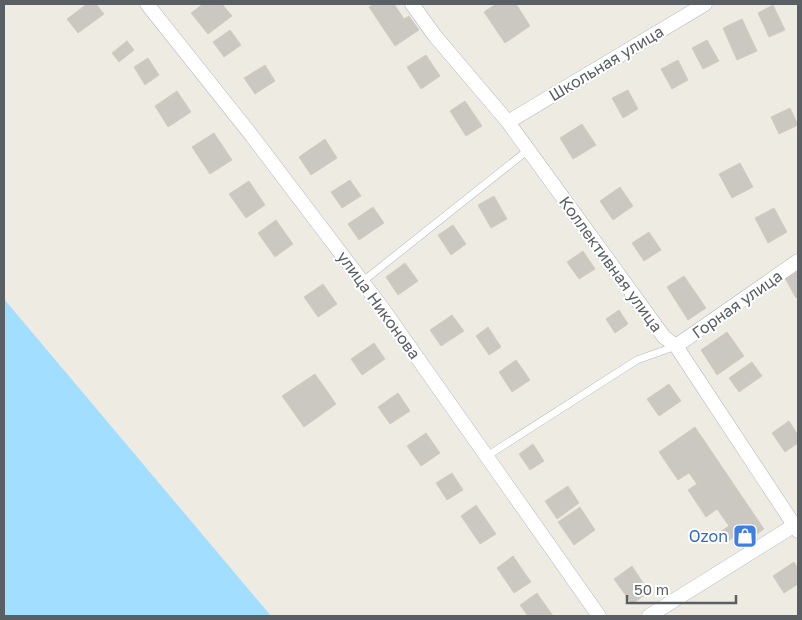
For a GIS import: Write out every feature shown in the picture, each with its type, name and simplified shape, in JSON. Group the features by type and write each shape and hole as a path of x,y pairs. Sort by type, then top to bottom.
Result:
{"street":[{"name":"улица Никонова","path":"147,4 252,136 362,282 599,616"},
{"name":"Коллективная улица","path":"412,4 435,36 508,122 664,337 676,346 797,526"},
{"name":"Школьная улица","path":"508,122 701,5"},
{"name":"Горная улица","path":"676,346 798,261"},
{"path":"649,616 797,526"}],"lane":[{"path":"362,282 528,150"},
{"path":"487,456 637,360 676,346"}],"water":[{"path":"4,299 271,616 4,616"}],"building":[{"path":"87,4 96,4 104,14 78,33 67,19"},
{"path":"203,4 222,4 232,16 208,34 191,13"},
{"path":"374,4 394,4 404,19 409,16 419,30 395,46 369,7"},
{"path":"496,4 516,4 530,26 505,43 484,12"},
{"path":"773,5 785,30 769,37 758,13"},
{"path":"742,19 757,51 737,60 723,28"},
{"path":"230,30 241,45 224,57 213,42"},
{"path":"707,40 719,61 703,69 692,48"},
{"path":"127,41 134,50 119,62 112,53"},
{"path":"426,55 440,76 421,89 407,67"},
{"path":"148,58 159,75 145,85 134,67"},
{"path":"678,60 688,80 672,89 661,69"},
{"path":"265,65 275,81 255,94 244,78"},
{"path":"628,90 638,109 623,118 612,98"},
{"path":"177,91 191,112 168,127 155,106"},
{"path":"465,101 482,126 466,136 450,111"},
{"path":"790,108 798,125 779,134 771,117"},
{"path":"582,124 596,145 573,159 560,138"},
{"path":"214,133 232,160 210,174 192,147"},
{"path":"325,139 337,158 311,175 299,157"},
{"path":"740,163 753,187 732,198 719,174"},
{"path":"350,180 361,196 342,208 331,192"},
{"path":"249,181 265,205 246,218 229,194"},
{"path":"620,187 633,206 613,220 600,201"},
{"path":"494,196 507,219 491,228 478,205"},
{"path":"373,207 384,223 359,240 348,224"},
{"path":"774,208 787,232 768,243 755,218"},
{"path":"276,220 293,244 275,257 258,233"},
{"path":"453,225 466,244 451,255 438,235"},
{"path":"649,232 661,250 644,261 632,243"},
{"path":"583,251 595,269 579,279 567,262"},
{"path":"405,263 418,281 398,295 386,277"},
{"path":"798,271 798,296 796,298 785,278"},
{"path":"684,276 706,308 688,320 667,287"},
{"path":"323,284 337,304 318,317 304,297"},
{"path":"619,310 628,324 615,333 606,319"},
{"path":"452,315 464,331 441,346 430,330"},
{"path":"488,327 501,347 489,355 476,336"},
{"path":"727,332 744,356 717,375 701,350"},
{"path":"374,343 385,359 362,375 351,359"},
{"path":"516,360 530,380 512,392 499,372"},
{"path":"752,362 762,376 739,392 729,378"},
{"path":"315,374 336,404 304,427 282,396"},
{"path":"669,384 681,401 659,416 647,399"},
{"path":"398,393 410,411 390,424 378,407"},
{"path":"789,421 798,435 798,443 785,452 772,433"},
{"path":"695,427 764,529 741,545 735,536 727,542 720,532 729,526 717,509 706,517 688,490 697,484 689,473 678,480 659,452"},
{"path":"426,433 440,453 421,466 407,446"},
{"path":"533,444 544,461 530,470 519,454"},
{"path":"452,473 463,490 447,500 436,483"},
{"path":"568,486 579,503 557,519 545,501"},
{"path":"476,505 496,534 480,544 461,516"},
{"path":"580,507 595,530 574,545 558,522"},
{"path":"513,556 531,582 514,593 497,568"},
{"path":"794,562 798,569 798,584 784,593 773,576"},
{"path":"632,566 649,592 632,604 614,579"},
{"path":"537,593 553,616 528,616 520,605"}],"place":[{"name":"Ozon","path":"745,536"}]}
